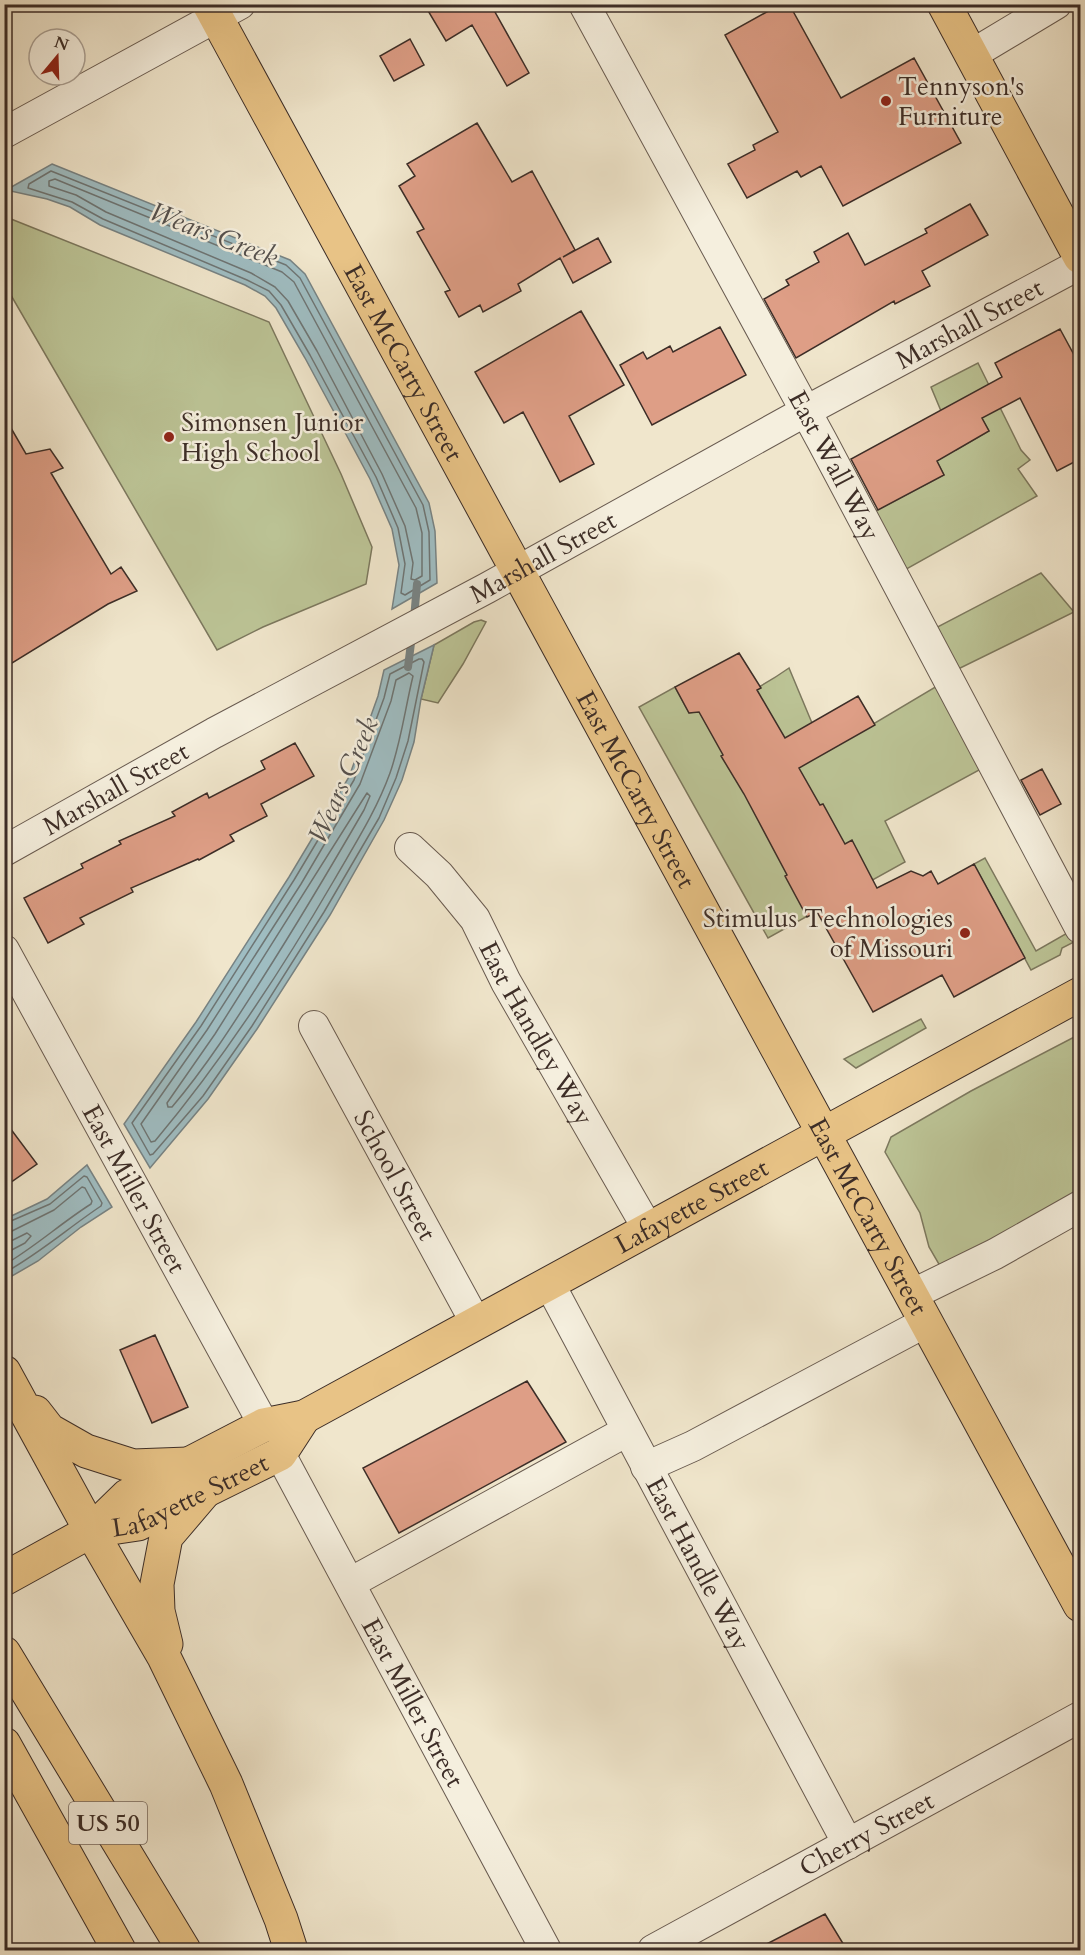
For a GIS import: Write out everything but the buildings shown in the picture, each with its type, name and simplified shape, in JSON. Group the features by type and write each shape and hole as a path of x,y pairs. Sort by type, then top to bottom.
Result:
{"main road":[{"path":"944,4 1080,257"},
{"name":"East McCarty Street","path":"222,9 517,571 1080,1605"},
{"name":"Lafayette Street","path":"197,1477 264,1425 304,1417 1080,994"},
{"path":"8,1378 50,1430 86,1451 132,1466 197,1477 166,1537 157,1584 158,1611 173,1675"},
{"path":"8,1378 173,1675 225,1784 281,1919 291,1950"},
{"name":"Lafayette Street","path":"4,1579 91,1531 127,1496 280,1454 304,1417"},
{"name":"US 50","path":"4,1653 184,1950"},
{"name":"US 50","path":"4,1744 119,1950"}],"street":[{"name":"East Wall Way","path":"584,4 806,411 1080,928"},
{"path":"971,55 1056,4"},
{"path":"4,133 222,9"},
{"name":"Marshall Street","path":"4,851 204,739 1080,264"},
{"name":"East Handley Way","path":"410,848 439,874 475,920 506,982 648,1229"},
{"name":"East Miller Street","path":"4,950 264,1425"},
{"name":"School Street","path":"314,1026 476,1323"},
{"path":"646,1467 693,1446 919,1308 995,1254 1080,1206"},
{"name":"East Handle Way","path":"549,1283 848,1844"},
{"path":"350,1583 627,1431"},
{"name":"East Miller Street","path":"280,1454 546,1950"},
{"name":"Cherry Street","path":"653,1950 1080,1717"}],"green space":[{"path":"6,217 269,322 341,474 372,547 366,584 263,627 217,650 5,285 4,219"},
{"path":"978,363 1021,450 1030,460 1018,469 1037,496 894,576 875,511 944,475 917,424 956,450 989,431 969,396 941,411 931,387"},
{"path":"1041,573 1074,612 946,675 924,634"},
{"path":"481,620 486,622 438,703 421,699 434,645"},
{"path":"789,668 812,723 828,751 937,686 981,769 885,821 905,862 768,938 639,707 675,687 689,713 702,710 741,696"},
{"path":"985,858 1036,951 1069,932 1074,942 1062,948 1060,955 1031,970 974,864"},
{"path":"921,1019 926,1028 856,1068 844,1059"},
{"path":"1080,1034 1080,1218 947,1278 929,1247 920,1213 885,1152 891,1137 971,1091"}],"water":[{"path":"52,164 290,260 305,274 429,503 435,531 437,583 392,609 399,565 392,529 370,479 305,358 276,308 265,296 245,285 100,225 70,207 47,199 6,190"},
{"path":"434,645 421,699 414,742 402,780 384,820 330,915 257,1029 208,1099 150,1168 124,1124 196,1022 289,877 349,777 378,696 384,670"},
{"path":"87,1165 112,1207 81,1227 38,1261 5,1280 5,1219 47,1199"}],"waterway":[{"name":"Wears Creek","path":"414,619 417,584"},
{"name":"Wears Creek","path":"408,667 412,635"}],"place":[{"name":"Tennyson's Furniture","path":"886,101"},
{"name":"Simonsen Junior High School","path":"169,437"},
{"name":"Stimulus Technologies of Missouri","path":"965,933"}]}
